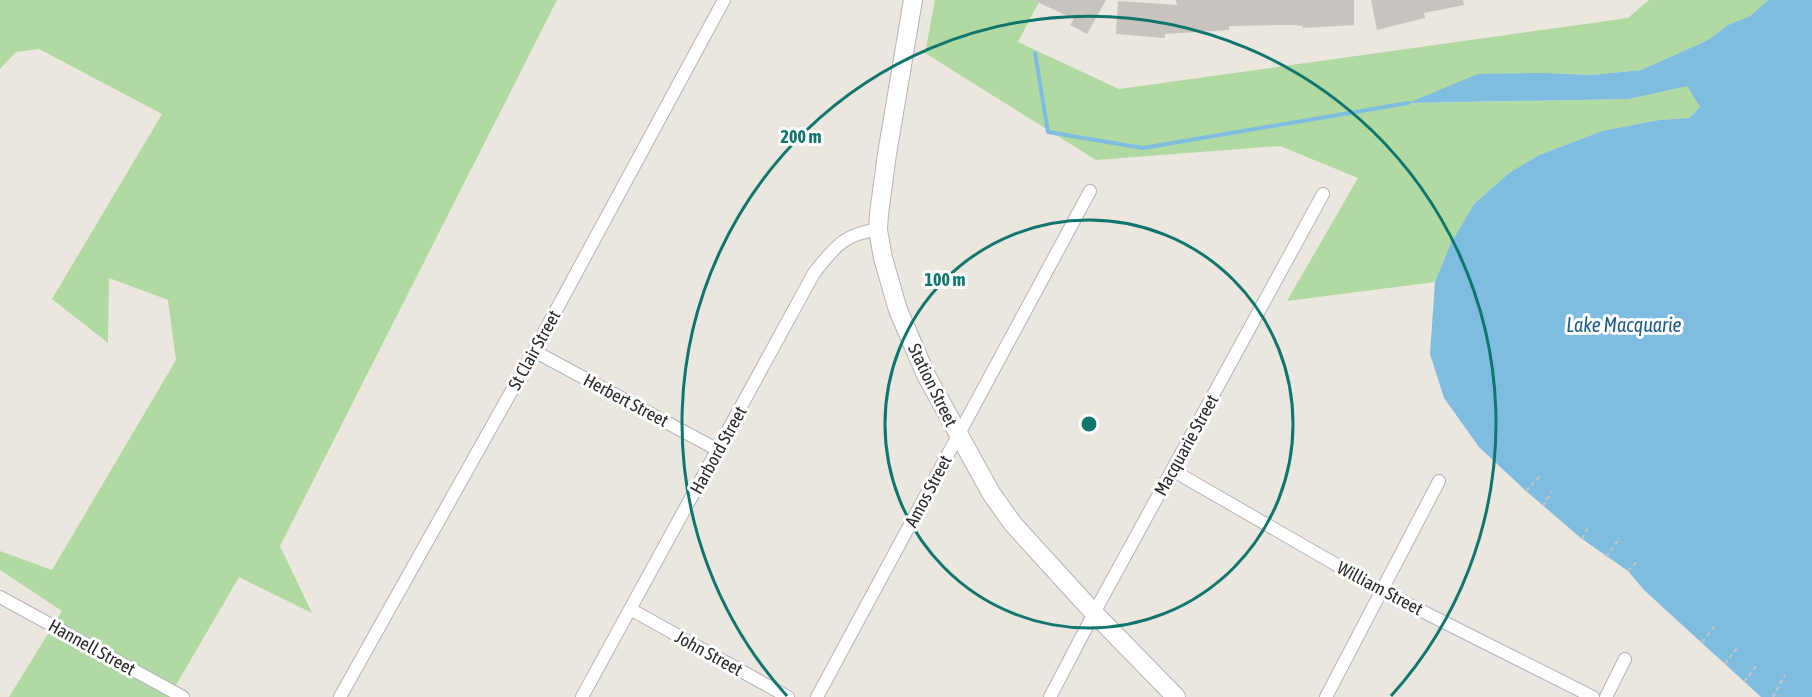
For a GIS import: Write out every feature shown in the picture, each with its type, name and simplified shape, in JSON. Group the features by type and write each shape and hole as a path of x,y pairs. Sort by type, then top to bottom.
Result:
{"street":[{"name":"St Clair Street","path":"340,697 534,351 724,0"},
{"name":"Station Street","path":"914,0 885,165 878,230 887,278 898,310 926,375 958,435 991,493 1013,524 1094,613 1176,697"},
{"name":"Amos Street","path":"817,697 1090,191"},
{"name":"Macquarie Street","path":"1050,697 1323,194"},
{"name":"Harbord Street","path":"582,697 814,273 843,241 858,233 878,230"},
{"name":"Herbert Street","path":"534,351 718,450"},
{"name":"William Street","path":"1172,470 1382,591 1593,697"},
{"path":"1326,697 1439,481"},
{"name":"Hannell Street","path":"0,597 183,697"},
{"name":"John Street","path":"630,609 788,697"},
{"path":"1606,697 1625,659"}],"path":[{"path":"1526,491 1541,475"},
{"path":"1544,506 1552,491"},
{"path":"1582,539 1589,525"},
{"path":"1606,557 1620,538"},
{"path":"1628,571 1638,560"},
{"path":"1702,642 1716,625"},
{"path":"1725,664 1739,645"},
{"path":"1744,682 1756,666"},
{"path":"1773,697 1785,675"}],"green space":[{"path":"0,0 557,0 280,546 312,613 239,577 169,697 9,697 62,611 0,570 0,551 52,570 176,360 168,300 109,278 108,343 52,299 162,114 39,49 16,52 0,69"},
{"path":"935,0 1040,0 1018,42 1119,89 1628,18 1649,0 1768,0 1750,16 1728,25 1708,40 1641,70 1591,75 1545,73 1410,103 1629,99 1687,85 1700,107 1689,118 1659,120 1602,131 1539,155 1509,173 1474,204 1451,243 1435,282 1287,301 1358,178 1280,146 1096,160 925,53"}],"water":[{"name":"Lake Macquarie","path":"1768,0 1812,0 1812,697 1761,697 1644,590 1628,571 1582,539 1526,491 1479,447 1444,398 1430,354 1435,282 1451,243 1474,204 1509,173 1539,155 1602,131 1659,120 1689,118 1700,107 1687,86 1629,99 1408,103 1478,74 1591,75 1641,70 1708,40 1728,25 1750,16"}],"building":[{"path":"1033,0 1106,0 1087,34 1070,25 1074,19"},
{"path":"1176,0 1354,0 1354,25 1303,28 1303,26 1291,25 1229,26 1229,30 1165,34 1165,38 1116,34 1118,1 1177,5"},
{"path":"1371,0 1463,0 1464,5 1424,13 1425,18 1377,30"}],"waterway":[{"path":"1035,53 1048,132 1143,148 1408,103"}]}
